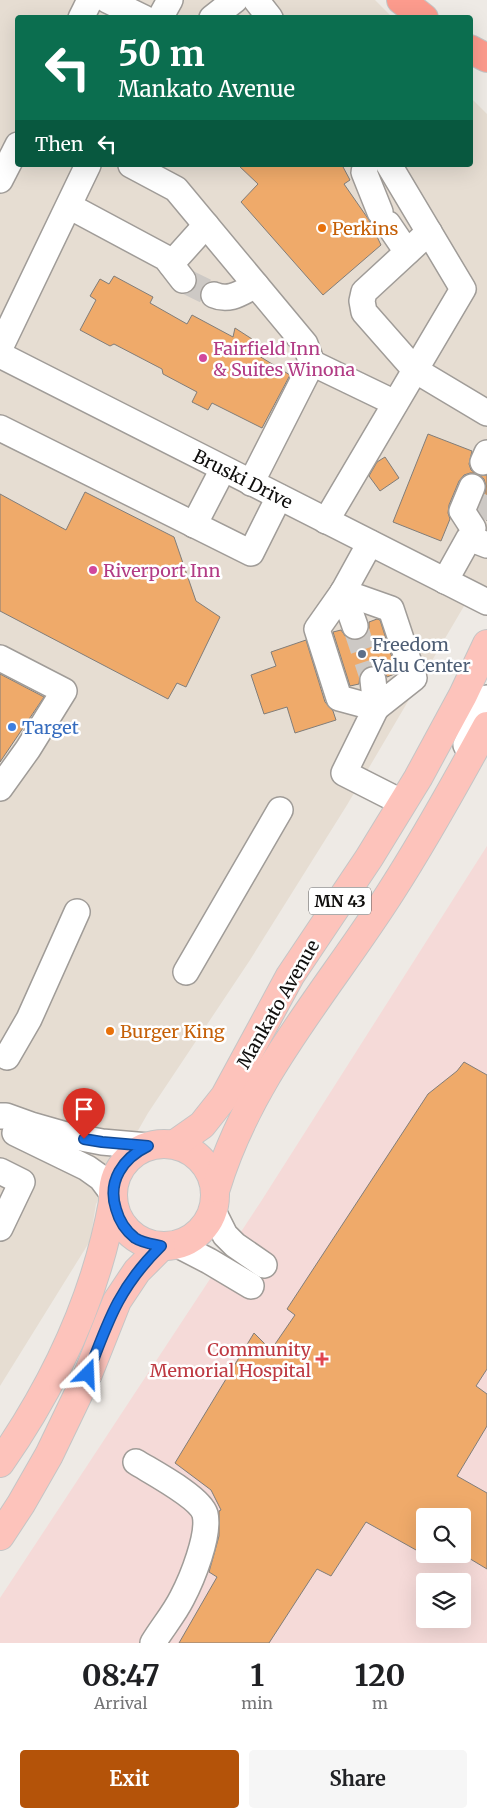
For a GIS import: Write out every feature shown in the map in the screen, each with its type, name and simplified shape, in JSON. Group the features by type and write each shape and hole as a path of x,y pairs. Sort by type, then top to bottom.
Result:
{"highway":[{"path":"400,0 420,15"},
{"path":"473,50 487,58"}],"main road":[{"name":"Mankato Avenue","path":"174,1144 202,1124 225,1096 290,976 369,858 403,803 463,696 487,644"},
{"name":"Mankato Avenue","path":"0,1536 49,1455 84,1382 117,1301 137,1271 170,1246 191,1239 201,1231 209,1220 228,1152 267,1072 392,890 443,805 487,726"},
{"path":"0,1463 38,1406 64,1357 85,1306 99,1263 118,1172 130,1156 148,1146 161,1143 187,1148 201,1158 211,1172 215,1200"},
{"path":"113,1198 118,1218 128,1232 145,1242 170,1246"}],"street":[{"path":"82,15 90,0"},
{"path":"107,0 138,15"},
{"path":"162,15 170,0"},
{"path":"216,15 235,0"},
{"path":"256,0 268,15"},
{"path":"0,180 15,151"},
{"path":"0,348 87,167"},
{"path":"135,167 176,189 305,344 312,363 395,403"},
{"path":"365,167 364,172 384,218 407,252"},
{"path":"326,520 463,289 390,167"},
{"path":"69,206 166,258 177,272 206,225"},
{"path":"429,232 364,292 362,301 364,312 414,370 487,413"},
{"path":"214,296 222,299 231,298 256,285"},
{"name":"Bruski Drive","path":"0,355 487,602"},
{"path":"251,483 312,363"},
{"path":"0,428 251,553 279,497"},
{"path":"194,525 223,469"},
{"path":"445,581 479,531 462,511 472,487"},
{"path":"370,543 343,592 317,628 339,698 376,708"},
{"path":"343,592 355,626"},
{"path":"343,592 391,609 414,678 376,708 344,773 403,803"},
{"path":"0,658 64,691 28,749 0,788"},
{"path":"373,680 376,708"},
{"path":"443,805 449,782 487,698"},
{"path":"186,972 280,810"},
{"path":"8,1057 28,1019 77,912"},
{"path":"0,1116 6,1116 66,1135 102,1142 148,1146"},
{"path":"0,1125 88,1168 101,1178 113,1198"},
{"path":"0,1171 22,1182 0,1228"},
{"path":"215,1200 225,1235 235,1245 264,1265"},
{"path":"170,1246 209,1260 251,1286"},
{"path":"136,1462 177,1487 195,1501 205,1514 205,1539 182,1598 153,1643"}],"shaded area":[{"path":"0,0 375,0 390,15 15,15 15,167 473,167 473,100 487,114 487,590 477,584 347,805 250,960 148,1113 96,1204 90,1241 0,1386"},
{"name":"Community Memorial Hospital","path":"487,846 487,1643 0,1643 0,1598 260,1203"}],"building":[{"name":"Perkins","path":"240,167 343,167 350,180 344,184 369,220 381,245 323,295 241,202 258,184"},
{"name":"Fairfield Inn & Suites Winona","path":"114,276 153,297 150,303 187,324 192,315 233,337 235,328 252,339 246,348 290,375 262,428 212,403 208,410 192,402 197,392 163,374 162,369 114,344 110,346 80,330 96,300 90,296 100,279 109,284"},
{"path":"428,434 472,451 469,464 471,470 475,473 464,475 459,481 449,505 448,513 450,519 441,541 393,522"},
{"path":"385,457 399,478 380,491 369,476 377,462"},
{"path":"487,475 487,521 478,510 486,486 484,479 480,476"},
{"name":"Riverport Inn","path":"85,492 174,537 196,601 220,617 186,687 177,683 168,699 0,611 0,494 66,530"},
{"name":"Freedom Valu Center","path":"377,619 380,620 397,673 387,677 379,667 371,666 365,668 360,674 359,684 350,686 333,632 341,630 346,637 359,640 366,635 369,622"},
{"path":"306,640 325,702 333,711 336,720 295,733 287,707 264,714 251,675 276,666 271,652"},
{"name":"Target","path":"0,674 44,697 0,762"},
{"path":"464,1062 487,1075 487,1369 476,1386 487,1394 487,1426 457,1476 487,1493 487,1569 471,1559 471,1508 416,1508 416,1550 366,1522 331,1576 317,1569 269,1643 179,1643 217,1577 209,1572 219,1536 219,1511 221,1510 211,1490 175,1463 254,1333 271,1350 295,1315 287,1309 428,1094 457,1071"}],"tunnel":[{"path":"183,280 214,295"},
{"path":"478,517 487,495"},
{"path":"355,626 373,680"}],"place":[{"name":"Perkins","path":"322,228"},
{"name":"Fairfield Inn & Suites Winona","path":"203,358"},
{"name":"Riverport Inn","path":"93,570"},
{"name":"Freedom Valu Center","path":"362,654"},
{"name":"Target","path":"12,727"},
{"name":"Burger King","path":"110,1031"},
{"name":"Community Memorial Hospital","path":"322,1359"}],"route":[{"path":"84,1139 148,1146 130,1156 118,1172 112,1194 118,1218 128,1232 145,1242 161,1246 137,1271 117,1301 88,1374"}]}
